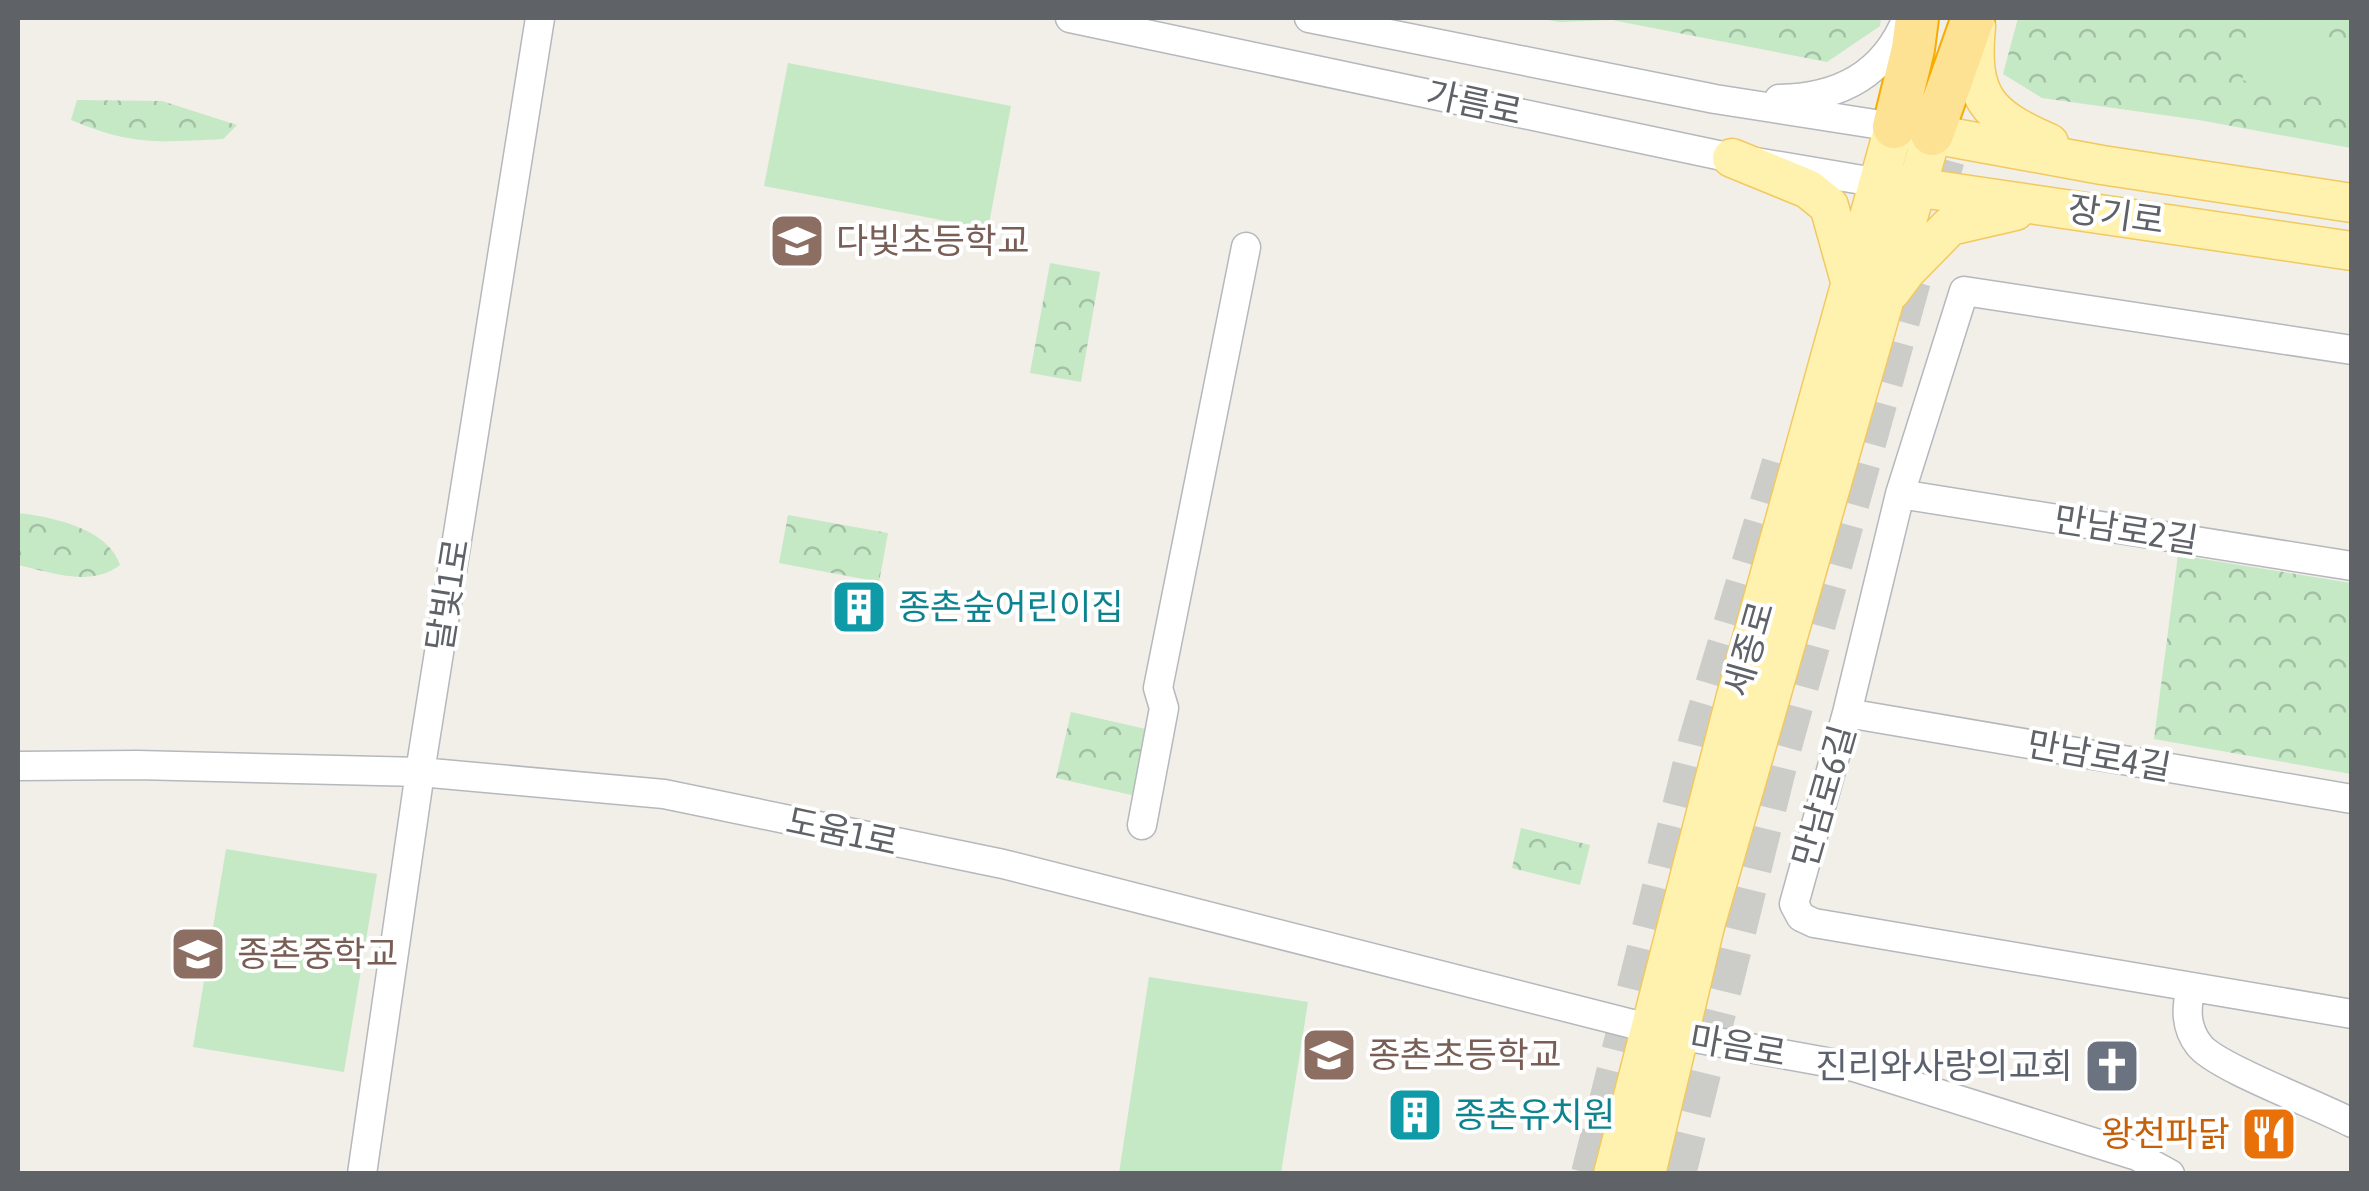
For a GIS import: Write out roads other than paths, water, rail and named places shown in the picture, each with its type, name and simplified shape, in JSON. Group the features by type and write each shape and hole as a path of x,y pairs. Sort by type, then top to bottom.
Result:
{"highway":[{"path":"1913,130 1917,18"},
{"path":"1913,130 1975,18"}],"main road":[{"path":"1975,18 1975,73 1986,103 2011,127 2102,165"},
{"name":"장기로","path":"1913,130 2102,165 2352,202"},
{"name":"세종로","path":"1646,1174 1663,1032 1736,696 1867,295 1913,130"},
{"path":"1732,158 1808,188 1830,206 1848,267 1867,295 1906,271 1950,226 2020,210 2086,210"},
{"name":"장기로","path":"1898,185 2352,251"},
{"name":"세종로","path":"1613,1174 1663,1032"}],"street":[{"name":"달빛1로","path":"362,1174 420,772 540,18"},
{"name":"가름로","path":"1070,18 1732,158 1898,185"},
{"name":"가름로","path":"1309,18 1715,99 1913,130"},
{"path":"1715,99 1799,98 1838,89 1864,77 1884,57 1907,18"},
{"path":"1142,825 1164,708 1158,688 1246,247"},
{"name":"만남로6길","path":"2352,350 1964,291 1900,494 1847,713 1794,904 1801,916 1814,924 2352,1014"},
{"name":"만남로2길","path":"1900,494 2352,566"},
{"name":"만남로4길","path":"1847,713 2352,799"},
{"name":"도움1로","path":"18,766 420,772 664,794 1004,864 1663,1032"},
{"path":"2192,987 2184,1012 2200,1047 2234,1068 2352,1123"},
{"name":"마음로","path":"1663,1032 1854,1067 2136,1156 2170,1174"}],"tunnel":[{"path":"1675,1174 1778,757 1945,154"},
{"path":"1592,1174 1700,739 1784,459"}],"place":[{"name":"다빛초등학교","path":"797,241"},
{"name":"종촌숲어린이집","path":"859,607"},
{"name":"종촌중학교","path":"198,954"},
{"name":"종촌초등학교","path":"1329,1055"},
{"name":"진리와사랑의교회","path":"2112,1066"},
{"name":"종촌유치원","path":"1415,1115"},
{"name":"왕천파닭","path":"2269,1134"}]}
